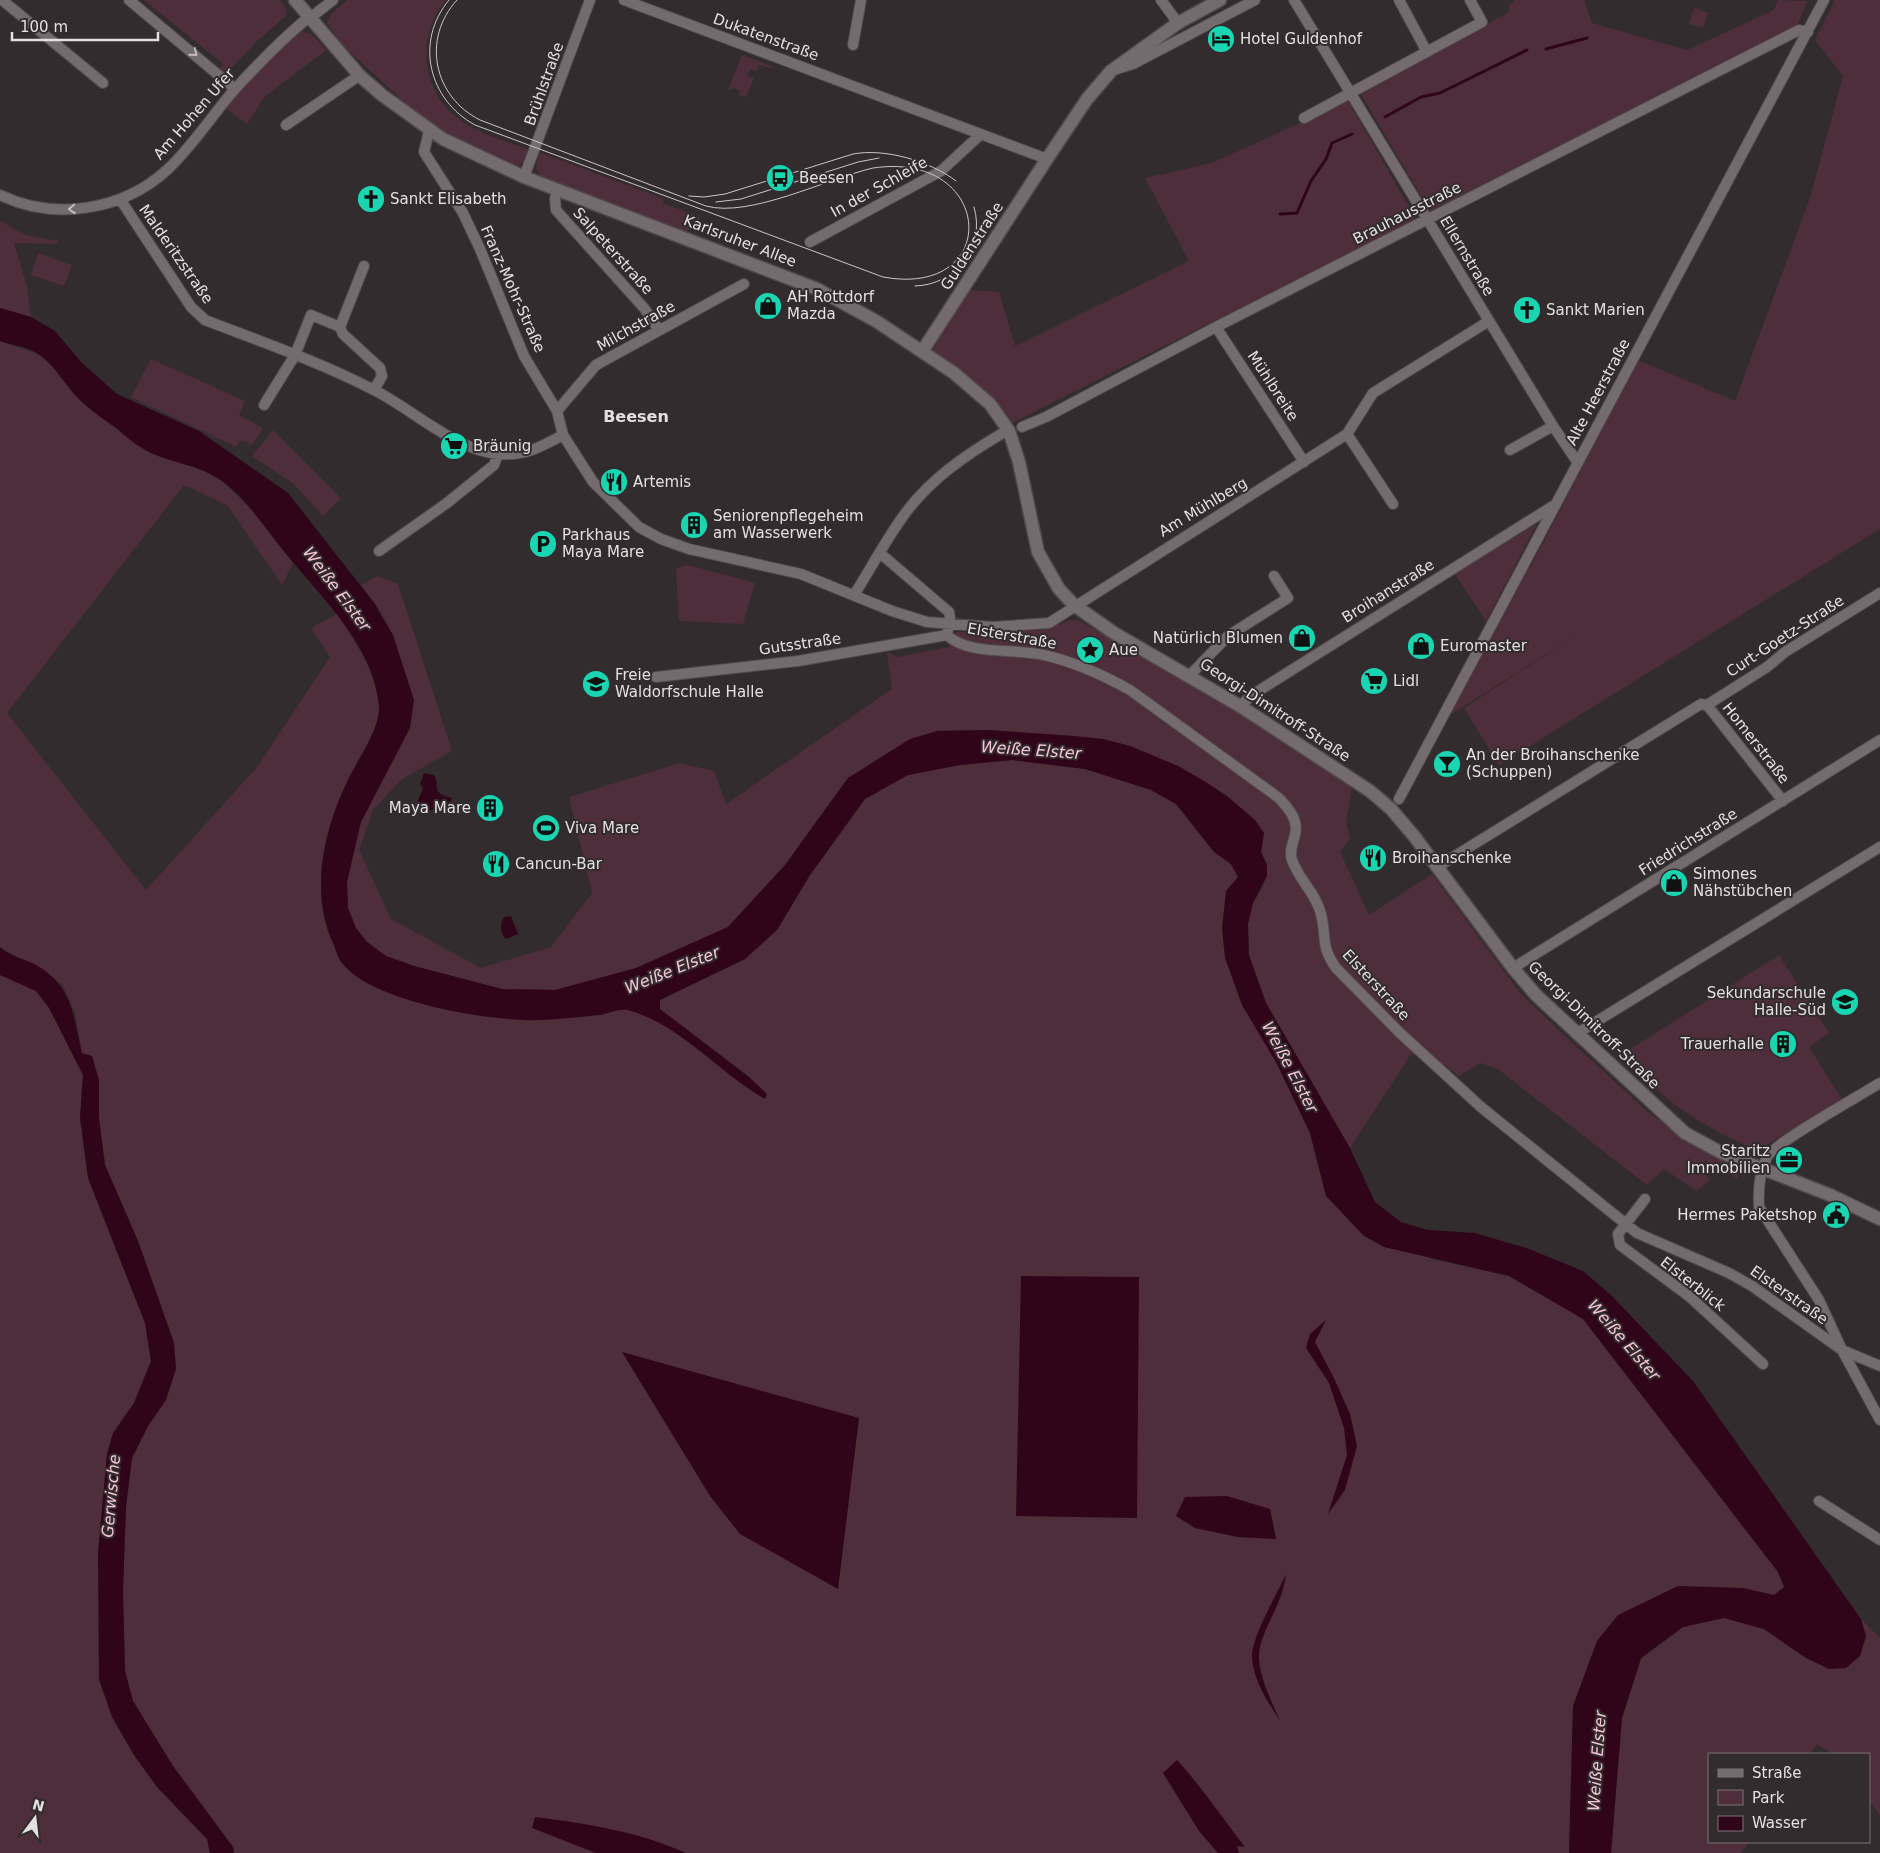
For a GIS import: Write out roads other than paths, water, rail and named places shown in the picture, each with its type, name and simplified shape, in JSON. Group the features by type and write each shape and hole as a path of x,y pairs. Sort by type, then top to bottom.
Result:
{"street":[{"path":"2,0 103,83"},
{"path":"129,0 235,89"},
{"name":"Karlsruher Allee","path":"295,0 360,75 382,95 429,131 463,151 524,178 794,279 850,306 923,350 981,396 1009,431 1019,462 1038,552 1060,589 1074,605"},
{"name":"Am Hohen Ufer","path":"0,195 16,203 54,210 93,208 120,199 150,182 166,171 235,89 310,18 333,0"},
{"name":"Brühlstraße","path":"524,178 590,0"},
{"name":"Dukatenstraße","path":"624,0 981,134"},
{"path":"853,45 861,0"},
{"path":"1161,0 1178,23"},
{"name":"Guldenstraße","path":"923,350 1047,159 1088,99 1111,71 1178,23 1220,0"},
{"path":"1111,71 1133,64 1255,0"},
{"name":"Ellernstraße","path":"1294,0 1489,322 1578,463"},
{"path":"1399,0 1427,52"},
{"path":"1304,118 1351,95 1482,22 1470,0"},
{"name":"Alte Heerstraße","path":"1399,799 1824,0"},
{"name":"Brauhausstraße","path":"1022,427 1046,417 1216,327 1799,30 1808,32"},
{"path":"286,125 360,75"},
{"name":"Franz-Mohr-Straße","path":"429,131 424,152 462,213 480,249 524,356 557,410 563,435"},
{"path":"981,134 1047,159"},
{"name":"In der Schleife","path":"810,242 941,171 981,134"},
{"name":"Salpeterstraße","path":"558,190 555,200 556,210 644,308 659,330"},
{"name":"Malderitzstraße","path":"120,199 191,307 205,320 295,355 374,390 457,440 498,454 532,452 563,435"},
{"path":"340,326 364,266"},
{"name":"Milchstraße","path":"557,410 596,365 744,284"},
{"path":"264,405 295,355 311,315 340,326 344,334 380,368 382,376 374,390"},
{"name":"Am Mühlberg","path":"1074,605 1347,434 1374,393 1489,322"},
{"name":"Mühlbreite","path":"1216,327 1304,462"},
{"path":"1510,450 1553,426"},
{"path":"854,595 906,511 922,493 961,458 1001,434"},
{"path":"1347,434 1393,504"},
{"path":"563,435 593,482 639,527 661,539 689,549 802,574 901,614 927,622 993,627 1049,623 1074,605"},
{"path":"379,551 447,503 494,465 498,454"},
{"name":"Broihanstraße","path":"1240,706 1252,694 1555,505"},
{"path":"880,554 946,608 950,618 949,624"},
{"path":"1190,675 1228,636 1288,598 1274,576"},
{"name":"Curt-Goetz-Straße","path":"1437,867 1701,704 1707,705 1766,667 1785,652 1880,593"},
{"name":"Georgi-Dimitroff-Straße","path":"1074,605 1114,633 1190,675 1240,706 1370,791 1402,821 1513,968 1536,995 1685,1133 1720,1152 1830,1195 1880,1219"},
{"name":"Elsterstraße","path":"949,624 947,635 952,640 964,645 1043,655 1078,665 1105,676 1130,690 1279,798 1291,810 1295,821 1291,859 1300,877 1312,892 1321,914 1323,943 1328,957 1336,968 1400,1033 1482,1107 1637,1233 1729,1273 1752,1286 1842,1350 1880,1366"},
{"name":"Gutsstraße","path":"656,677 798,660 947,635"},
{"name":"Homerstraße","path":"1707,705 1783,801"},
{"name":"Friedrichstraße","path":"1513,968 1880,740"},
{"path":"1576,1034 1880,847"},
{"path":"1880,1083 1781,1145 1767,1156 1762,1168 1758,1188 1759,1207 1819,1300 1842,1350 1880,1420"},
{"path":"1626,1224 1644,1200"},
{"name":"Elsterblick","path":"1626,1224 1618,1234 1620,1245 1690,1297 1763,1364"},
{"path":"1819,1501 1880,1540"}],"water":[{"name":"Weiße Elster","path":"0,308 31,317 55,331 82,363 117,394 199,431 288,493 375,604 393,635 414,700 410,728 361,822 347,882 348,908 356,928 367,942 386,956 414,966 502,989 555,990 636,968 728,927 785,865 848,778 910,739 937,731 988,730 1103,739 1130,746 1178,766 1227,796 1255,820 1264,833 1261,852 1267,865 1267,876 1253,903 1248,924 1249,955 1266,1003 1350,1148 1375,1202 1401,1222 1428,1230 1475,1233 1529,1249 1583,1271 1611,1295 1693,1381 1861,1619 1866,1636 1860,1656 1846,1668 1829,1669 1806,1658 1764,1629 1724,1618 1683,1627 1641,1658 1622,1718 1611,1853 1569,1853 1573,1706 1597,1641 1618,1615 1678,1586 1743,1588 1774,1595 1784,1587 1778,1572 1583,1319 1509,1276 1384,1247 1364,1236 1326,1196 1310,1133 1277,1064 1242,1005 1225,958 1222,928 1226,891 1238,877 1231,864 1214,852 1176,804 1151,790 1085,769 1012,760 960,765 908,775 865,799 810,875 777,930 745,959 660,1000 660,1009 749,1077 767,1094 765,1099 667,1027 631,1011 619,1010 600,1015 542,1020 494,1018 435,1007 406,999 379,989 357,977 342,963 336,952 326,924 321,880 323,857 334,813 342,792 373,732 378,715 379,707 375,684 367,662 343,623 254,512 237,494 210,474 156,455 139,446 80,400 43,357 28,349 0,341"},
{"path":"424,773 434,775 438,791 440,794 452,798 451,801 430,811 420,808 418,800 423,789 420,784"},
{"path":"511,916 518,934 506,939 501,928 502,922 504,917"},
{"name":"Gerwische","path":"0,947 38,966 50,975 59,984 70,1004 82,1053 92,1056 99,1080 99,1118 105,1165 138,1241 174,1343 176,1369 166,1400 148,1426 132,1458 126,1507 123,1592 125,1671 133,1701 173,1766 233,1847 234,1853 210,1853 207,1839 157,1787 134,1755 112,1717 99,1679 98,1553 107,1454 113,1433 134,1403 151,1361 145,1323 88,1178 80,1118 83,1075 49,1008 36,991 0,975"},
{"path":"1021,1276 1139,1277 1137,1518 1016,1516"},
{"path":"1326,1320 1315,1342 1350,1414 1357,1446 1345,1490 1328,1514 1347,1455 1344,1428 1329,1383 1306,1348 1310,1334"},
{"path":"622,1352 859,1418 838,1589 740,1534 710,1496"},
{"path":"1227,1496 1270,1509 1276,1539 1238,1537 1195,1528 1176,1516 1185,1497"},
{"path":"1286,1574 1282,1594 1264,1634 1259,1652 1259,1662 1264,1683 1280,1721 1258,1682 1252,1657 1260,1627"},
{"path":"1177,1760 1245,1847 1237,1846 1239,1853 1218,1853 1199,1831 1163,1773"},
{"path":"535,1817 612,1829 649,1839 686,1853 596,1853 532,1828"}],"waterway":[{"path":"1546,49 1587,38"},
{"path":"1385,117 1421,97 1440,93 1527,50"},
{"path":"1280,214 1297,213 1311,181 1326,159 1332,143 1352,134"}],"tram line":[{"path":"449,0 438,16 432,34 430,51 432,69 437,86 447,101 459,114 475,125 883,277 922,278 949,267 965,247 969,224 961,200 943,181 913,168 873,168 766,202 744,207 724,208 706,206 480,120 464,110 452,97 443,82 438,66 436,49 439,32 446,15 457,0"},
{"path":"689,196 704,197 725,194 853,154 866,153 893,155 920,162 956,181"},
{"path":"716,202 741,199 858,162 879,158"},
{"path":"915,286 930,284 943,279 964,262 971,250 975,236 977,222 974,207"}],"place":[{"name":"Hotel Guldenhof","path":"1221,39"},
{"name":"Beesen","path":"780,178"},
{"name":"Sankt Elisabeth","path":"371,199"},
{"name":"AH Rottdorf Mazda","path":"768,306"},
{"name":"Sankt Marien","path":"1527,310"},
{"name":"Bräunig","path":"454,446"},
{"name":"Artemis","path":"614,482"},
{"name":"Seniorenpflegeheim am Wasserwerk","path":"694,525"},
{"name":"Parkhaus Maya Mare","path":"543,544"},
{"name":"Natürlich Blumen","path":"1302,638"},
{"name":"Euromaster","path":"1421,646"},
{"name":"Aue","path":"1090,650"},
{"name":"Lidl","path":"1374,681"},
{"name":"Freie Waldorfschule Halle","path":"596,684"},
{"name":"An der Broihanschenke (Schuppen)","path":"1447,764"},
{"name":"Maya Mare","path":"490,808"},
{"name":"Viva Mare","path":"546,828"},
{"name":"Broihanschenke","path":"1373,858"},
{"name":"Cancun-Bar","path":"496,864"},
{"name":"Simones Nähstübchen","path":"1674,883"},
{"name":"Sekundarschule Halle-Süd","path":"1845,1002"},
{"name":"Trauerhalle","path":"1783,1044"},
{"name":"Staritz Immobilien","path":"1789,1160"},
{"name":"Hermes Paketshop","path":"1836,1215"}],"district":[{"name":"Beesen","path":"636,416"}]}
